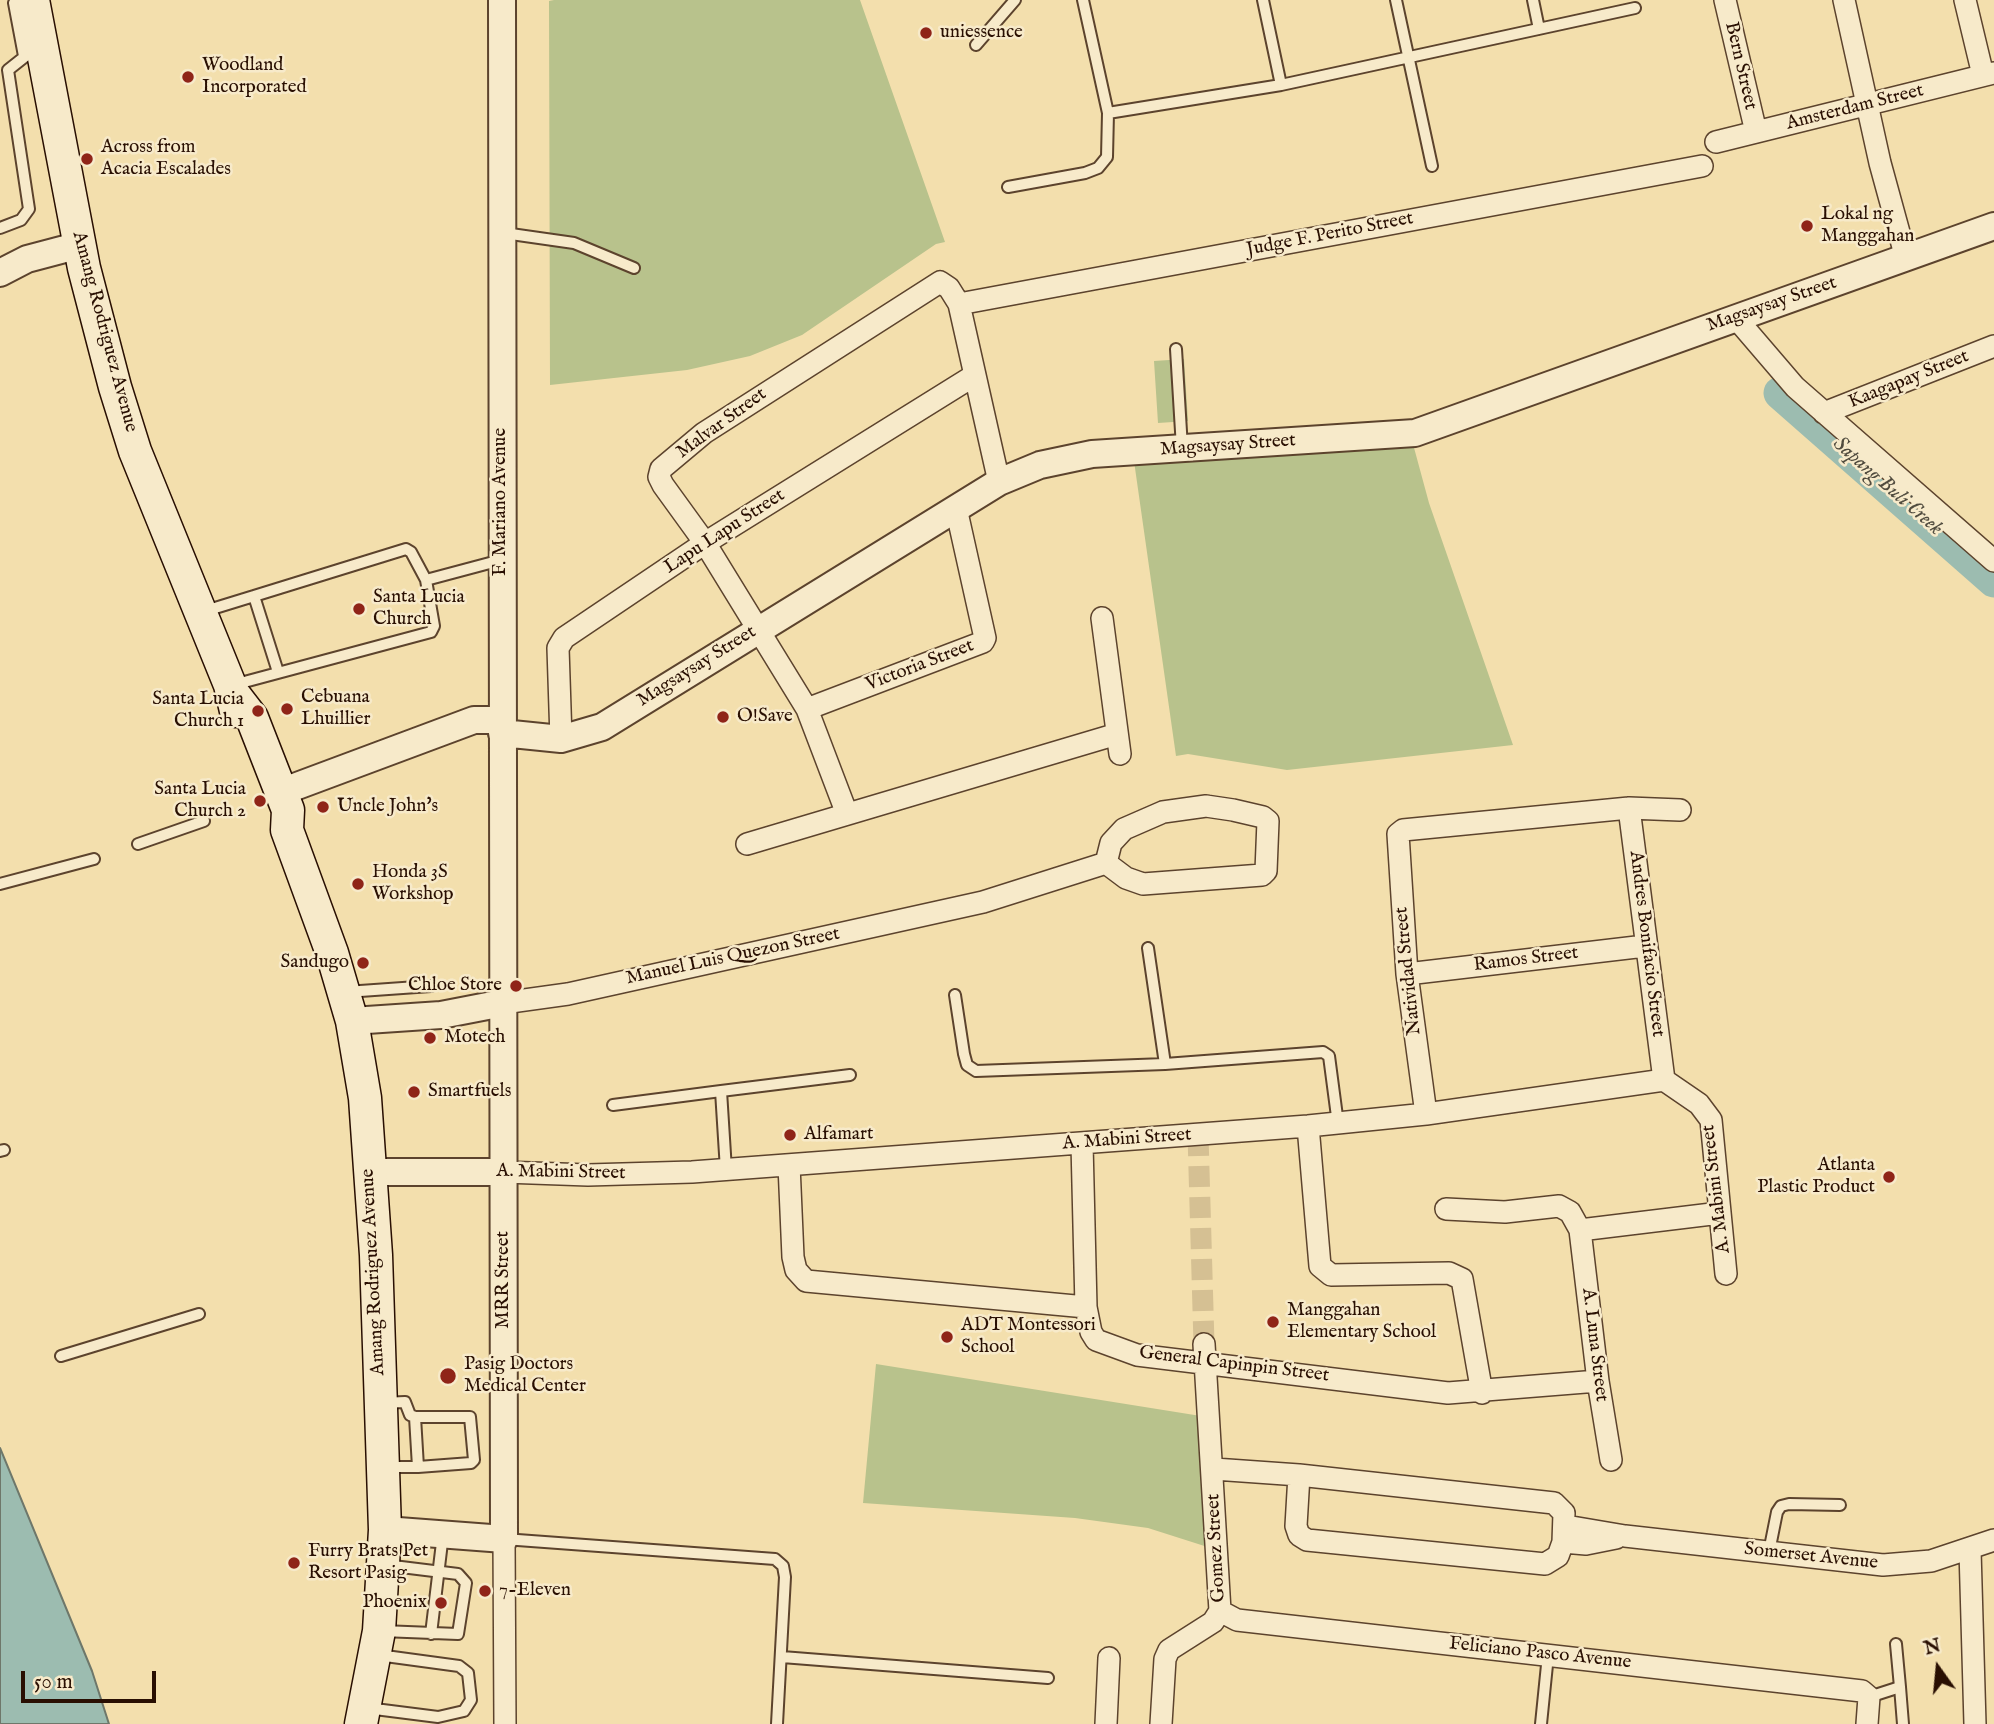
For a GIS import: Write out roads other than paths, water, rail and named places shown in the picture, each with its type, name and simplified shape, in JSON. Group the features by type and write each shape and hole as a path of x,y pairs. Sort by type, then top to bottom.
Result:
{"main road":[{"name":"Amang Rodriguez Avenue","path":"23,2 32,51 106,356 135,451 231,689 237,721 275,817 287,830"},
{"name":"Amang Rodriguez Avenue","path":"231,689 252,718 288,810 287,830 349,1007 365,1098 376,1255 385,1530 376,1643 362,1716"}],"street":[{"name":"F. Mariano Avenue","path":"502,0 503,1003"},
{"name":"Bern Street","path":"1725,0 1756,132"},
{"path":"1844,0 1880,163 1906,258"},
{"path":"1965,0 1989,74"},
{"name":"Amsterdam Street","path":"1716,142 1989,74"},
{"name":"Judge F. Perito Street","path":"959,304 1702,166"},
{"name":"Magsaysay Street","path":"281,792 474,720 561,740 602,727 999,482 1040,465 1092,454 1415,433 1994,226"},
{"path":"0,273 27,259 80,245"},
{"name":"Malvar Street","path":"846,814 807,709 705,543 659,477 661,469 714,426 934,284 944,283 959,304"},
{"path":"959,304 999,482"},
{"path":"1735,317 1795,387 1994,561"},
{"name":"Kaagapay Street","path":"1824,413 1990,352"},
{"name":"Lapu Lapu Street","path":"561,740 558,648 564,638 705,543 975,375"},
{"name":"Victoria Street","path":"807,709 983,642 985,638 956,508"},
{"path":"747,844 846,814 1119,744 1102,618"},
{"path":"1206,806 1264,817 1268,821 1266,871 1262,875 1143,884 1126,878 1107,863 1111,844 1124,829 1163,812 1206,806"},
{"path":"1629,808 1679,810"},
{"name":"Natividad Street","path":"1426,1114 1407,974 1398,834 1403,830 1629,808"},
{"name":"Andres Bonifacio Street","path":"1629,808 1664,1080"},
{"name":"Manuel Luis Quezon Street","path":"349,1007 441,1015 568,993 982,902 1107,863"},
{"name":"Ramos Street","path":"1407,974 1645,946"},
{"name":"MRR Street","path":"503,1003 505,1724"},
{"name":"A. Mabini Street","path":"370,1172 588,1175 726,1170 1338,1124 1664,1080 1699,1104 1711,1120 1726,1275"},
{"path":"1308,1126 1320,1266 1331,1275 1449,1273 1462,1279 1482,1392"},
{"path":"789,1165 793,1257 796,1270 806,1281 1086,1307 1082,1144"},
{"path":"1446,1209 1505,1212 1559,1206 1570,1212 1580,1230 1720,1213"},
{"name":"A. Luna Street","path":"1580,1230 1598,1381 1611,1460"},
{"name":"General Capinpin Street","path":"1086,1307 1091,1332 1096,1339 1137,1355 1205,1353 1448,1393 1598,1381"},
{"name":"Gomez Street","path":"1161,1724 1165,1659 1169,1650 1213,1622 1220,1611 1214,1469 1205,1353"},
{"path":"1214,1469 1299,1475 1554,1503 1564,1513 1564,1534 1559,1556 1545,1564 1307,1540 1299,1535 1296,1526 1299,1475"},
{"path":"385,1530 504,1539"},
{"name":"Somerset Avenue","path":"1564,1534 1625,1536 1883,1565 1931,1561 1994,1540"},
{"path":"1970,1550 1975,1724"},
{"name":"Feliciano Pasco Avenue","path":"1220,1611 1237,1620 1866,1694"},
{"path":"1106,1724 1109,1658"},
{"path":"1866,1694 1867,1724"}],"lane":[{"path":"0,5 27,0"},
{"path":"976,45 1015,0"},
{"path":"1008,187 1098,168 1107,157 1108,113 1083,0"},
{"path":"1263,0 1281,85"},
{"path":"1396,0 1432,166"},
{"path":"1533,0 1539,29"},
{"path":"1108,113 1281,85 1635,8"},
{"path":"0,228 21,220 29,209 8,71 32,51"},
{"path":"501,233 574,243 634,268"},
{"path":"1176,349 1182,449"},
{"path":"201,612 405,549 411,551 426,580 434,626 431,632 278,672 231,689"},
{"path":"426,580 501,560"},
{"path":"254,596 278,672"},
{"path":"138,844 204,821"},
{"path":"0,884 94,859"},
{"path":"1148,948 1165,1064"},
{"path":"349,1007 431,986"},
{"path":"955,995 967,1065 976,1071 1165,1064 1323,1052 1329,1056 1338,1124"},
{"path":"613,1105 850,1075"},
{"path":"722,1091 726,1170"},
{"path":"61,1356 199,1314"},
{"path":"380,1403 405,1402 410,1415 415,1417 470,1417 474,1460 471,1463 383,1467"},
{"path":"415,1417 418,1467"},
{"path":"1769,1552 1777,1512 1781,1507 1788,1504 1840,1505"},
{"path":"431,1634 443,1534"},
{"path":"504,1539 775,1559 783,1566 785,1577 777,1724"},
{"path":"376,1643 431,1634 452,1636 460,1630 466,1583 458,1574 383,1564"},
{"path":"362,1716 438,1717 464,1711 471,1699 468,1673 459,1666 376,1643"},
{"path":"1896,1644 1903,1724"},
{"path":"1541,1724 1548,1655"},
{"path":"782,1657 1048,1678"},
{"path":"1866,1694 1900,1687"}],"waterway":[{"name":"Sapang Buli Creek","path":"1780,393 1994,581"}],"tunnel":[{"path":"1198,1135 1204,1344"}],"place":[{"name":"uniessence","path":"926,33"},
{"name":"Woodland Incorporated","path":"188,77"},
{"name":"Across from Acacia Escalades","path":"87,159"},
{"name":"Lokal ng Manggahan","path":"1807,226"},
{"name":"Santa Lucia Church","path":"359,609"},
{"name":"Cebuana Lhuillier","path":"287,709"},
{"name":"Santa Lucia Church 1","path":"258,711"},
{"name":"O!Save","path":"723,717"},
{"name":"Santa Lucia Church 2","path":"260,801"},
{"name":"Uncle John's","path":"323,807"},
{"name":"Honda 3S Workshop","path":"358,884"},
{"name":"Sandugo","path":"363,963"},
{"name":"Chloe Store","path":"516,986"},
{"name":"Motech","path":"430,1038"},
{"name":"Smartfuels","path":"414,1092"},
{"name":"Alfamart","path":"790,1135"},
{"name":"Atlanta Plastic Product","path":"1889,1177"},
{"name":"Manggahan Elementary School","path":"1273,1322"},
{"name":"ADT Montessori School","path":"947,1337"},
{"name":"Pasig Doctors Medical Center","path":"448,1376"},
{"name":"Furry Brats Pet Resort Pasig","path":"294,1563"},
{"name":"7-Eleven","path":"485,1591"},
{"name":"Phoenix","path":"441,1603"}]}
